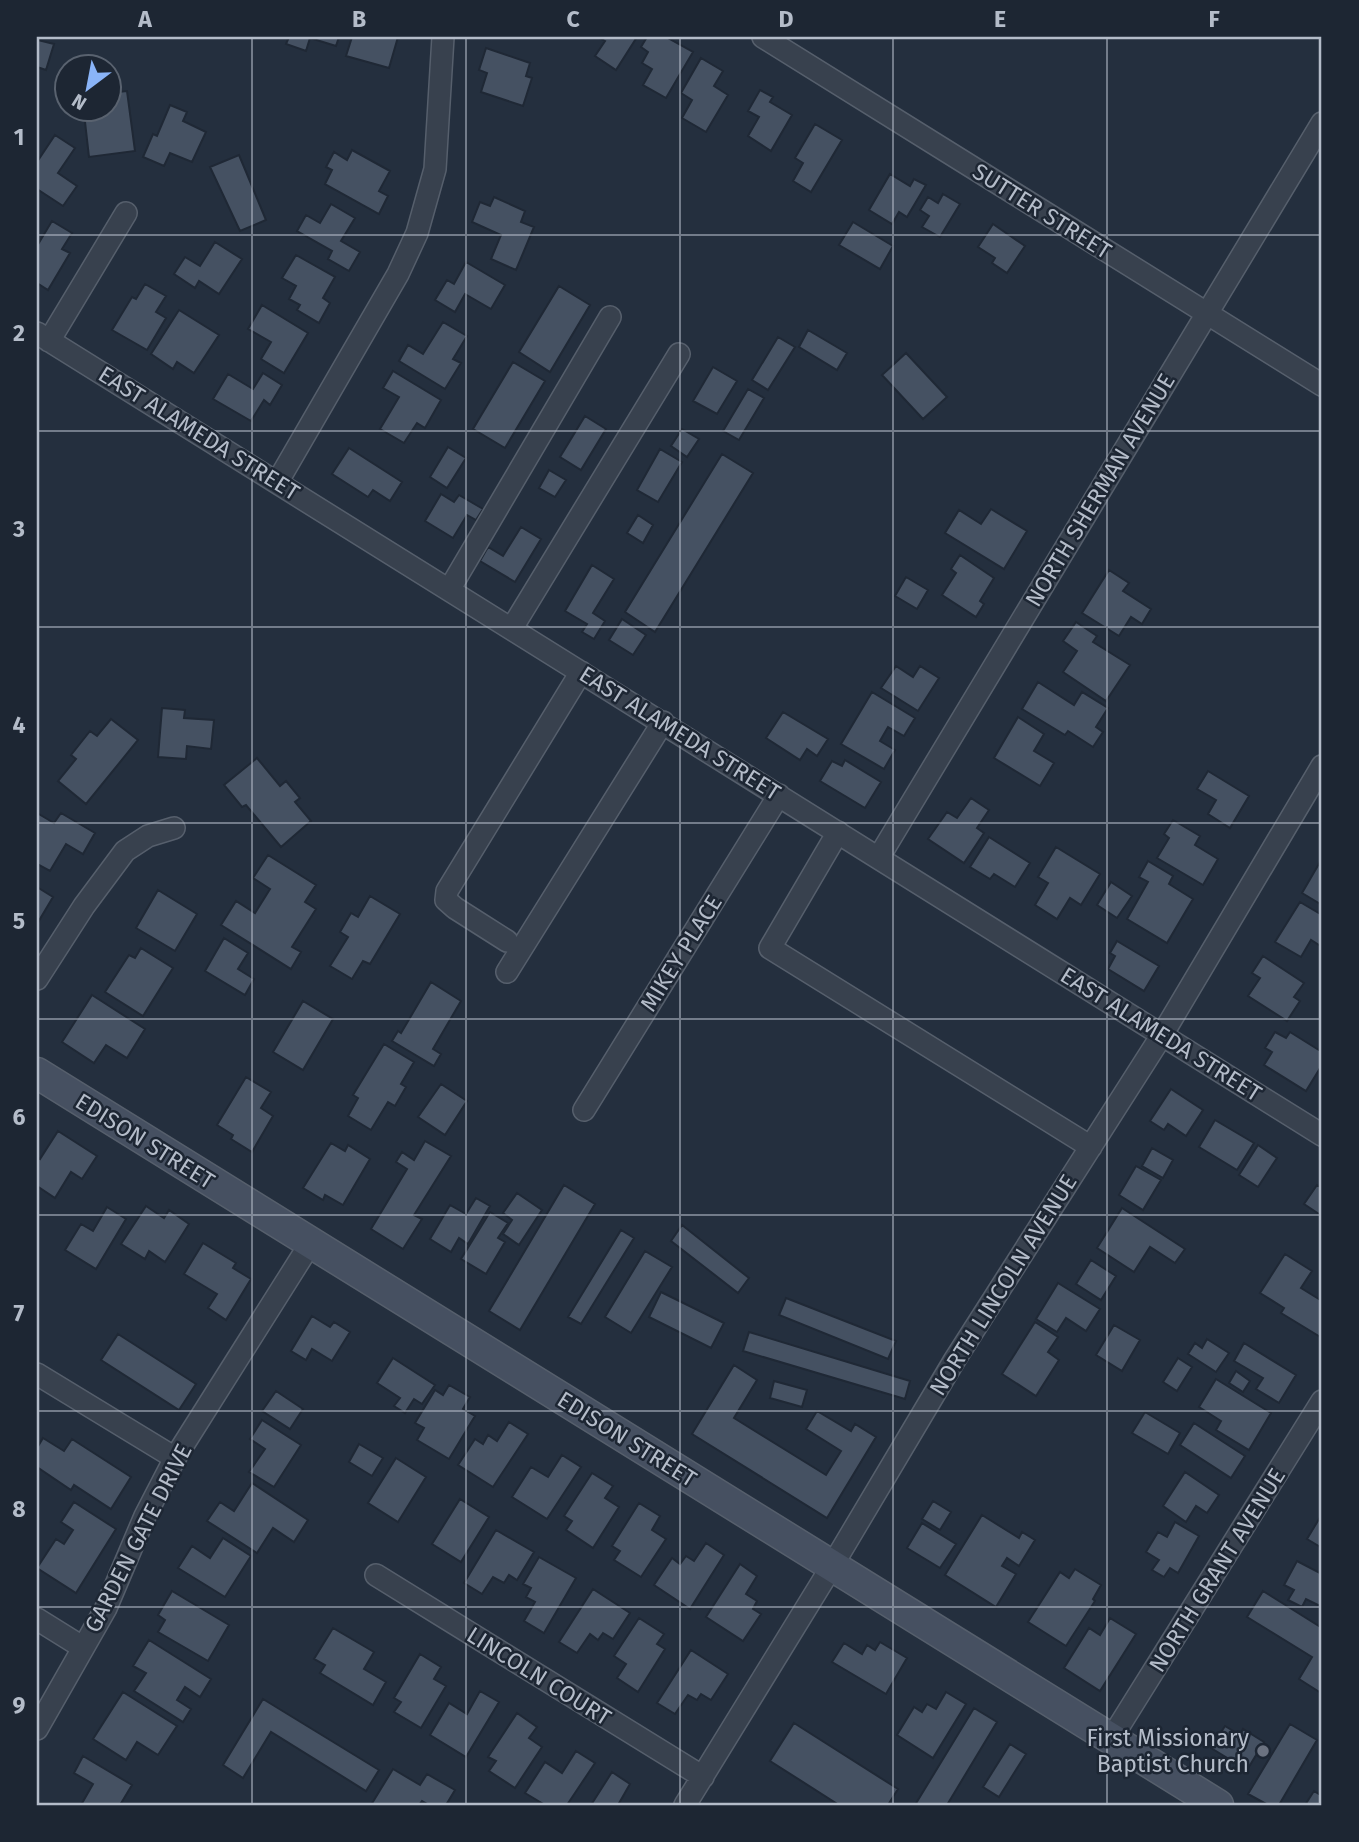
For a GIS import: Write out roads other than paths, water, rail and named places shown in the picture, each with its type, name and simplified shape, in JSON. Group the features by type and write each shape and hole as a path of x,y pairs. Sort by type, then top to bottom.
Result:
{"street":[{"path":"278,481 398,274 417,233 435,169 443,37"},
{"name":"SUTTER STREET","path":"763,37 1322,385"},
{"name":"NORTH SHERMAN AVENUE","path":"879,857 1322,123"},
{"path":"43,337 126,213"},
{"path":"449,590 610,317"},
{"name":"EAST ALAMEDA STREET","path":"43,337 278,481 1322,1135"},
{"path":"512,628 679,354"},
{"path":"507,941 455,908 446,900 447,891 581,672"},
{"path":"507,972 663,722"},
{"name":"NORTH LINCOLN AVENUE","path":"685,1805 832,1566 954,1360 1162,1035 1322,766"},
{"name":"MIKEY PLACE","path":"584,1110 779,795"},
{"path":"37,979 85,906 125,852 148,836 174,828"},
{"path":"838,832 769,948 1090,1147"},
{"name":"EDISON STREET","path":"37,1073 1218,1805"},
{"name":"GARDEN GATE DRIVE","path":"37,1729 106,1608 145,1516 175,1458 310,1244"},
{"path":"37,1374 175,1458"},
{"name":"NORTH GRANT AVENUE","path":"1111,1739 1322,1401"},
{"name":"LINCOLN COURT","path":"376,1575 702,1777"},
{"path":"37,1619 82,1647"}],"place":[{"name":"First Missionary Baptist Church","path":"1263,1751"}]}
